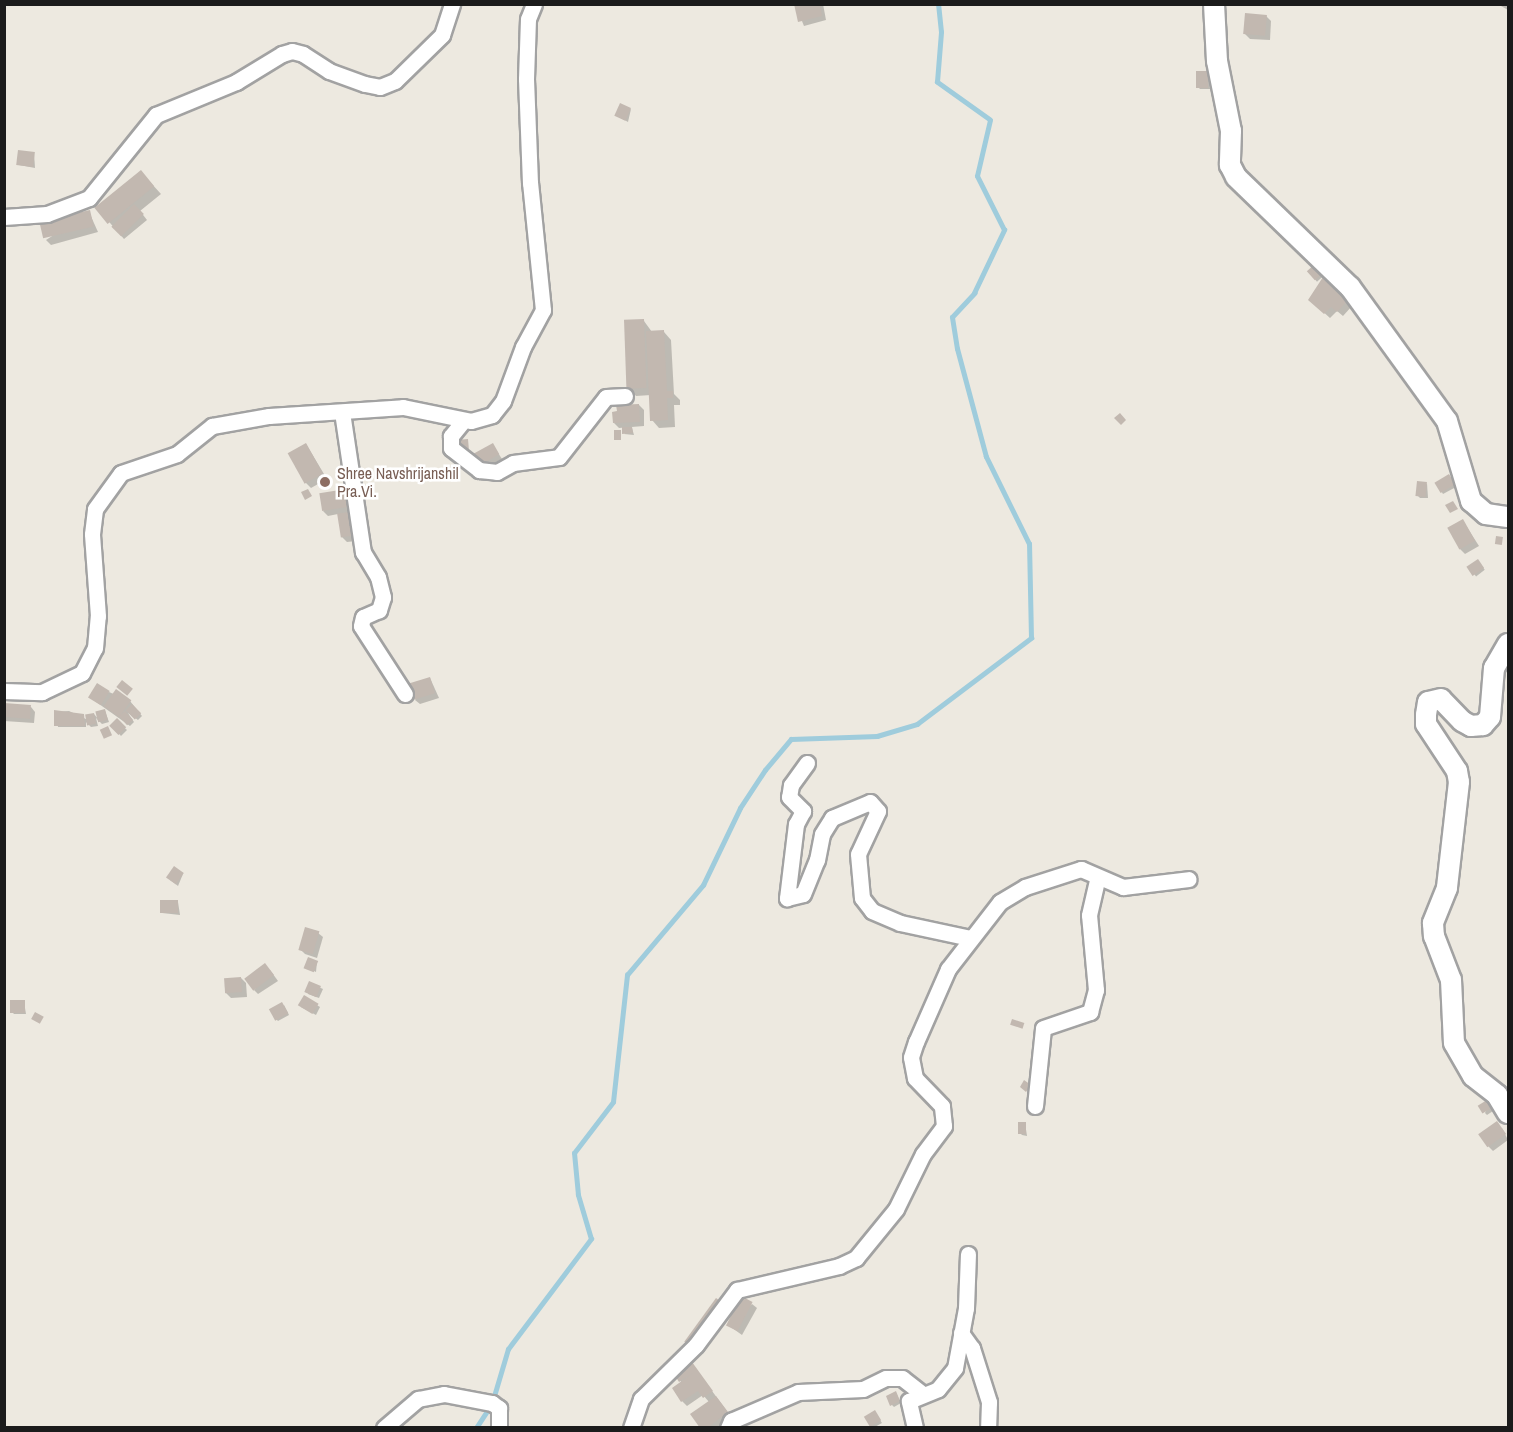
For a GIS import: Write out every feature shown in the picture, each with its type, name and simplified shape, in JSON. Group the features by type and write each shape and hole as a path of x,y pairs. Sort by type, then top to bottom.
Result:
{"street":[{"path":"4,217 47,214 89,198 104,185 156,115 184,100 236,82 282,54 291,51 303,54 329,71 365,84 380,87 395,81 442,35 452,4"},
{"path":"4,691 42,692 82,673 95,648 98,616 92,534 95,509 121,473 177,454 212,426 278,415 403,407 478,421 492,415 503,401 524,346 543,310 530,183 526,79 528,19 534,4"},
{"path":"1214,4 1217,61 1231,132 1230,165 1236,177 1350,286 1447,421 1471,501 1486,514 1509,517"},
{"path":"464,420 451,436 451,448 479,470 497,472 513,463 560,457 606,397 625,396"},
{"path":"342,412 363,552 378,577 383,597 379,610 363,617 362,626 405,694"},
{"path":"1509,644 1494,668 1490,717 1484,725 1471,726 1462,721 1441,699 1428,702 1426,724 1457,771 1459,782 1447,888 1433,923 1434,936 1451,980 1454,1043 1473,1076 1497,1095 1509,1113"},
{"path":"807,763 790,785 789,796 803,811 796,824 787,898 803,894 817,860 822,834 832,818 870,802 878,811 858,854 862,898 872,911 900,923 969,938"},
{"path":"631,1428 641,1399 696,1345 737,1290 839,1266 856,1258 896,1209 923,1154 944,1126 942,1106 915,1078 911,1057 926,1014 948,969 969,938 1000,902 1025,887 1081,869 1123,887 1189,879"},
{"path":"1035,1106 1043,1028 1090,1012 1096,990 1089,915 1098,877"},
{"path":"915,1428 909,1401 921,1393 938,1389 946,1382 955,1368 970,1274 968,1254"},
{"path":"961,1333 972,1348 989,1402 988,1428"},
{"path":"728,1428 741,1416 798,1392 863,1389 886,1378 902,1378 921,1393"},
{"path":"384,1428 418,1399 444,1394 492,1402 499,1408 499,1428"}],"building":[{"path":"794,4 820,4 822,16 798,22"},
{"path":"1245,13 1267,15 1265,36 1243,34"},
{"path":"1196,71 1208,71 1208,88 1196,88"},
{"path":"620,103 631,108 625,121 614,116"},
{"path":"18,150 35,152 33,167 16,165"},
{"path":"141,170 154,186 108,224 94,208"},
{"path":"134,204 144,214 121,237 111,227"},
{"path":"90,210 94,227 43,238 39,222"},
{"path":"1315,264 1323,273 1315,280 1307,271"},
{"path":"1323,277 1348,300 1337,312 1331,307 1324,314 1308,300"},
{"path":"644,319 646,388 626,389 624,320"},
{"path":"664,330 667,391 673,391 673,398 667,398 668,420 650,421 646,331"},
{"path":"639,404 640,422 613,423 612,412 617,411 616,405"},
{"path":"1120,413 1126,420 1121,425 1114,418"},
{"path":"622,427 632,427 633,433 622,434"},
{"path":"614,430 621,430 621,440 614,440"},
{"path":"468,439 469,450 460,451 459,440"},
{"path":"306,443 323,474 305,484 288,453"},
{"path":"493,443 499,454 477,466 471,455"},
{"path":"1449,474 1455,484 1441,493 1434,483"},
{"path":"1417,481 1427,482 1425,497 1415,496"},
{"path":"308,489 312,496 305,500 301,492"},
{"path":"346,489 349,507 322,511 319,493"},
{"path":"1453,501 1458,509 1450,513 1445,505"},
{"path":"348,512 352,536 341,537 337,514"},
{"path":"1463,519 1475,541 1459,550 1447,528"},
{"path":"1496,536 1503,537 1502,545 1495,544"},
{"path":"1478,559 1484,568 1473,576 1466,567"},
{"path":"430,677 435,693 413,700 408,684"},
{"path":"122,680 133,689 127,696 116,687"},
{"path":"97,683 110,691 101,705 88,697"},
{"path":"116,689 131,700 119,717 104,706"},
{"path":"4,703 31,705 30,719 4,717"},
{"path":"132,704 141,713 135,720 126,710"},
{"path":"105,709 108,720 98,722 95,712"},
{"path":"54,710 84,714 85,726 54,726"},
{"path":"125,711 133,720 127,725 119,716"},
{"path":"94,713 96,724 87,725 85,715"},
{"path":"117,718 126,727 118,735 109,726"},
{"path":"108,726 112,735 104,739 100,730"},
{"path":"174,866 184,873 176,884 166,877"},
{"path":"160,900 178,900 178,913 160,913"},
{"path":"305,927 319,931 313,954 298,950"},
{"path":"308,957 318,961 314,972 304,968"},
{"path":"265,963 274,975 253,991 244,979"},
{"path":"241,977 242,992 225,993 224,978"},
{"path":"309,981 321,986 316,997 304,992"},
{"path":"304,995 319,1004 312,1014 298,1005"},
{"path":"10,1000 25,1000 25,1013 10,1013"},
{"path":"282,1002 288,1013 275,1021 269,1009"},
{"path":"35,1012 44,1017 40,1024 31,1019"},
{"path":"1012,1019 1024,1023 1023,1029 1010,1025"},
{"path":"1024,1080 1031,1085 1026,1092 1020,1087"},
{"path":"1487,1100 1492,1108 1482,1113 1478,1106"},
{"path":"1497,1121 1506,1134 1487,1147 1478,1134"},
{"path":"1018,1122 1026,1122 1026,1134 1018,1134"},
{"path":"741,1296 753,1302 738,1331 726,1325"},
{"path":"716,1298 723,1303 692,1347 684,1342"},
{"path":"692,1362 713,1391 703,1398 698,1391 681,1402 672,1388 693,1373 679,1382 674,1374"},
{"path":"896,1391 900,1401 890,1406 886,1396"},
{"path":"716,1396 728,1412 707,1428 700,1428 690,1414"},
{"path":"875,1410 881,1420 870,1427 864,1417"}],"waterway":[{"path":"476,1428 492,1403 508,1349 591,1239 578,1195 574,1153 613,1102 627,975 703,885 740,808 765,770 791,739 877,736 917,724 1031,638 1029,544 986,457 957,349 952,317 974,293 1004,230 977,176 990,120 937,82 941,32 938,4"}],"place":[{"name":"Shree Navshrijanshil Pra.Vi.","path":"325,482"}]}
